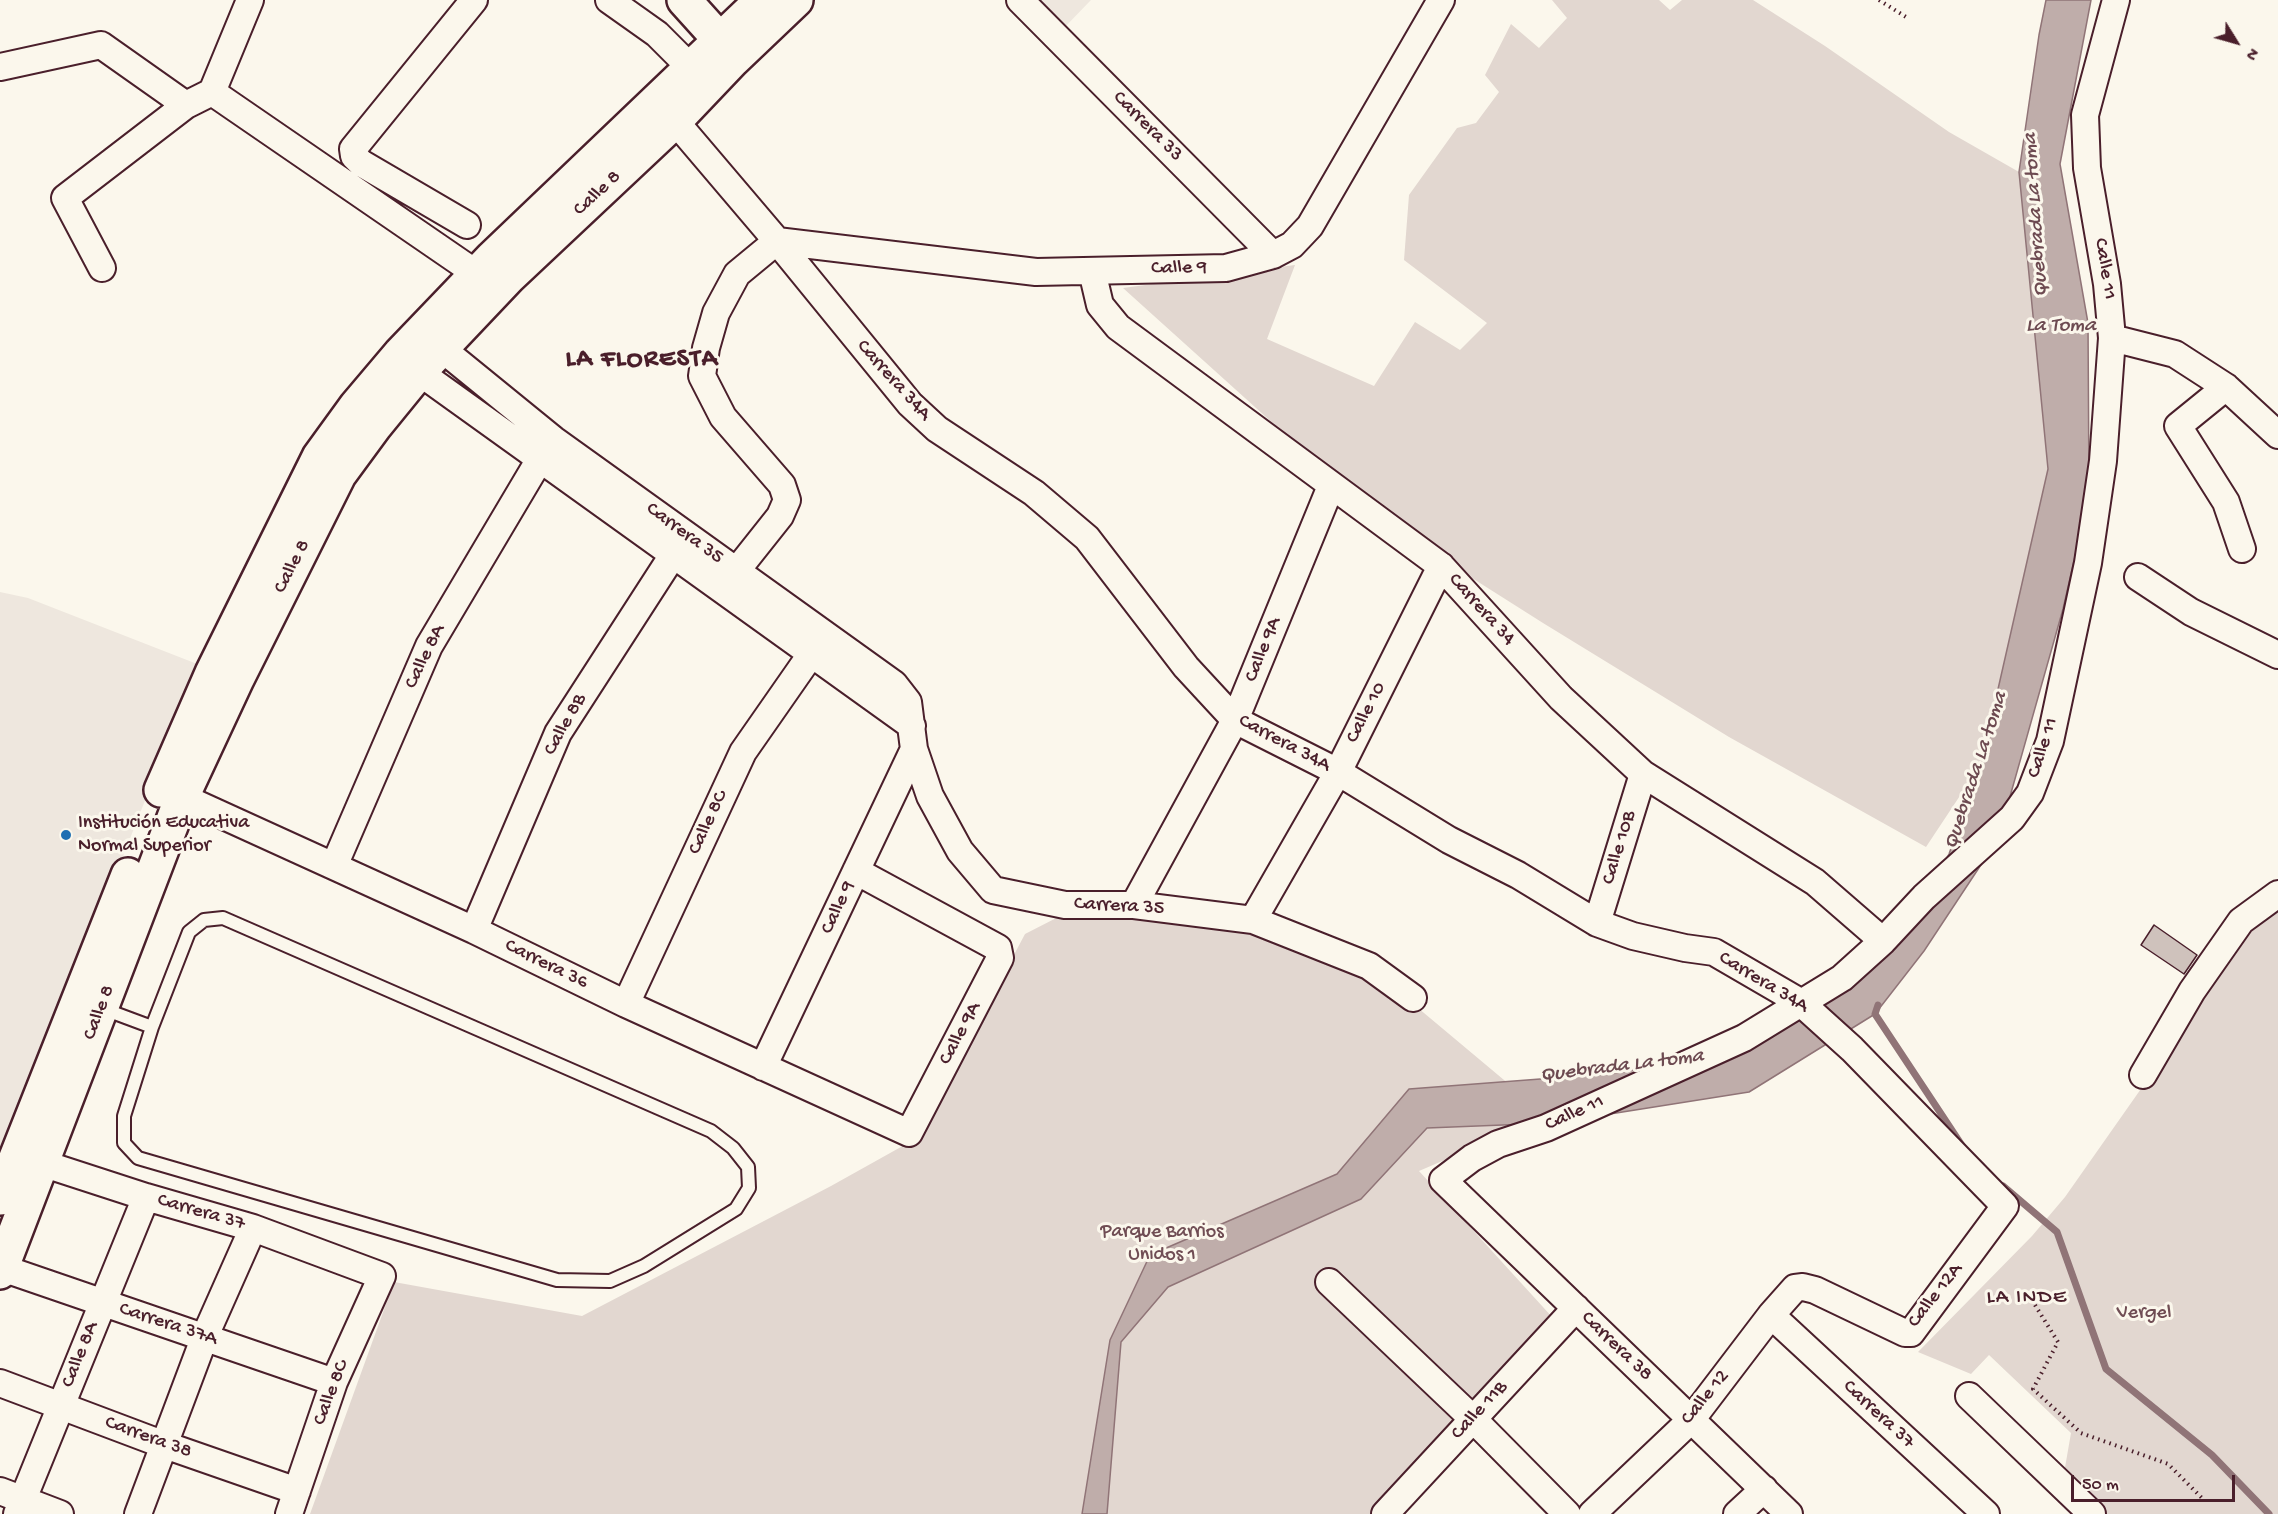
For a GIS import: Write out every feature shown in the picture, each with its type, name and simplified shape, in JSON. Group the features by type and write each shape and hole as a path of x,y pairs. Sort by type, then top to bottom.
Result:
{"main road":[{"path":"684,0 727,50"},
{"name":"Calle 8","path":"90,1004 162,790 212,673 319,457 356,405 400,354 477,274 668,109 690,67 727,50 762,0"},
{"name":"Calle 8","path":"1,1270 14,1174 90,1004 147,885 182,797 237,679 339,475 419,372 668,109 727,50 796,0"}],"street":[{"path":"102,268 65,198 186,105 212,92 250,0"},
{"path":"467,225 361,164 354,156 353,149 474,0"},
{"path":"609,0 657,34 690,67"},
{"name":"Carrera 33","path":"1020,0 1273,255"},
{"name":"Calle 11","path":"1443,1180 1472,1158 1498,1144 1546,1128 1744,1038 1803,1004 1842,978 1883,941 1924,897 2012,818 2030,793 2050,741 2088,563 2103,461 2112,338 2107,284 2087,168 2085,115 2116,0"},
{"name":"Calle 9","path":"777,241 1036,272 1226,268 1273,255 1292,245 1310,226 1435,3"},
{"path":"0,67 100,45 186,105"},
{"path":"212,92 477,274"},
{"name":"Carrera 34A","path":"668,109 910,404 937,429 1034,493 1087,538 1186,667 1235,720 1338,772 1449,840 1518,875 1597,922 1633,936 1714,952 1803,1004 1852,1049 2005,1206"},
{"path":"729,581 780,516 787,500 782,485 723,417 702,376 706,348 716,313 737,274 777,241"},
{"name":"Carrera 34","path":"1092,271 1100,305 1119,327 1441,566 1561,698 1642,774 1815,882 1883,941"},
{"path":"2112,338 2175,354 2226,387 2278,435"},
{"name":"Carrera 35","path":"441,348 680,545 729,581 894,684 908,702 913,738 930,796 960,851 993,890 1065,905 1134,905 1253,920 1369,966 1413,998"},
{"name":"Carrera 35","path":"419,372 540,459 680,545"},
{"path":"2226,387 2178,426 2226,502 2242,549"},
{"name":"Calle 8A","path":"334,866 429,646 540,459"},
{"name":"Calle 9A","path":"1134,905 1235,720 1331,486"},
{"name":"Calle 8B","path":"474,930 558,733 680,545"},
{"name":"Calle 10","path":"1253,920 1338,772 1441,566"},
{"path":"2138,577 2191,612 2278,655"},
{"name":"Carrera 35","path":"729,581 913,738"},
{"name":"Calle 8C","path":"626,1004 743,752 812,654"},
{"name":"Calle 9","path":"763,1067 856,871 913,738"},
{"name":"Calle 10B","path":"1597,922 1642,774"},
{"name":"Carrera 36","path":"182,797 909,1133"},
{"name":"Calle 9A","path":"856,871 998,948 1000,958 909,1133"},
{"path":"2143,1075 2192,991 2241,921 2278,894"},
{"name":"Carrera 37","path":"14,1174 146,1197 253,1228 382,1276"},
{"name":"Carrera 38","path":"1443,1180 1789,1514"},
{"name":"Calle 8A","path":"13,1502 60,1406 146,1197"},
{"name":"Calle 12A","path":"1815,1290 1905,1333 1911,1332 2005,1206"},
{"path":"138,1514 162,1444 205,1336 253,1228"},
{"name":"Carrera 37A","path":"1,1270 205,1336 334,1382"},
{"name":"Calle 8C","path":"293,1503 334,1382 382,1276"},
{"path":"1329,1282 1473,1419 1567,1514"},
{"name":"Calle 12","path":"1592,1514 1691,1420 1771,1315 1795,1288 1815,1290"},
{"name":"Calle 11B","path":"1385,1514 1576,1308"},
{"name":"Carrera 37","path":"1771,1315 1986,1514"},
{"name":"Carrera 38","path":"0,1383 162,1444 293,1503"},
{"path":"1969,1396 2092,1514"},
{"path":"1737,1514 1764,1489"},
{"path":"13,1502 60,1514"}],"lane":[{"path":"223,918 711,1131 733,1148 748,1167 749,1188 736,1209 644,1266 610,1281 557,1280 138,1158 124,1143 124,1116 152,1027 189,932 204,920 223,918"},
{"path":"90,1004 152,1027"}],"path":[{"path":"1879,0 1906,17"},
{"path":"2035,1305 2058,1342 2033,1389 2081,1433 2168,1464 2202,1498"}],"shaded area":[{"path":"1033,0 1091,0 1063,29"},
{"name":"Institución Educativa Normal Superior","path":"0,592 28,598 210,669 148,793 8,1147 0,1145"}],"green space":[{"path":"1552,0 1659,0 1670,10 1682,0 1753,0 1825,46 1949,132 2019,172 2048,469 1981,764 1926,847 1729,737 1442,559 1337,481 1123,288 1295,265 1267,339 1374,386 1415,322 1460,350 1487,323 1404,260 1409,195 1457,128 1476,123 1499,92 1485,75 1511,24 1539,48 1567,18"},
{"name":"Vergel","path":"2275,898 2278,900 2278,1514 2101,1514 2063,1479 2071,1433 1989,1355 1971,1374 1918,1352 2032,1236 2065,1197"},
{"name":"Parque Barrios Unidos 1","path":"1068,912 1117,914 1244,931 1387,982 1547,1116 1419,1171 1553,1318 1371,1514 310,1514 394,1282 582,1316 831,1186 917,1138 1025,934"}],"water":[{"name":"La Toma","path":"2046,0 2091,0 2060,164 2088,323 2089,495 2063,609 1998,839 1924,951 1875,1014 1749,1092 1553,1123 1427,1128 1361,1199 1168,1287 1121,1342 1107,1514 1082,1514 1110,1340 1150,1255 1337,1174 1409,1089 1619,1073 1759,1043 1897,945 1949,854 1981,764 2048,469 2019,172"}],"building":[{"path":"2154,925 2197,955 2184,974 2141,945"}],"waterway":[{"path":"1878,1005 1875,1014 1963,1147"},
{"path":"2003,1186 2057,1232 2106,1369 2212,1455 2269,1514"}],"place":[{"name":"Institución Educativa Normal Superior","path":"66,835"}],"district":[{"name":"LA FLORESTA","path":"642,361"},
{"name":"LA INDE","path":"2027,1299"}],"water label":[{"name":"Quebrada La toma","path":"2037,215"},
{"name":"Quebrada La toma","path":"1977,771"},
{"name":"Quebrada La toma","path":"1622,1067"}]}
